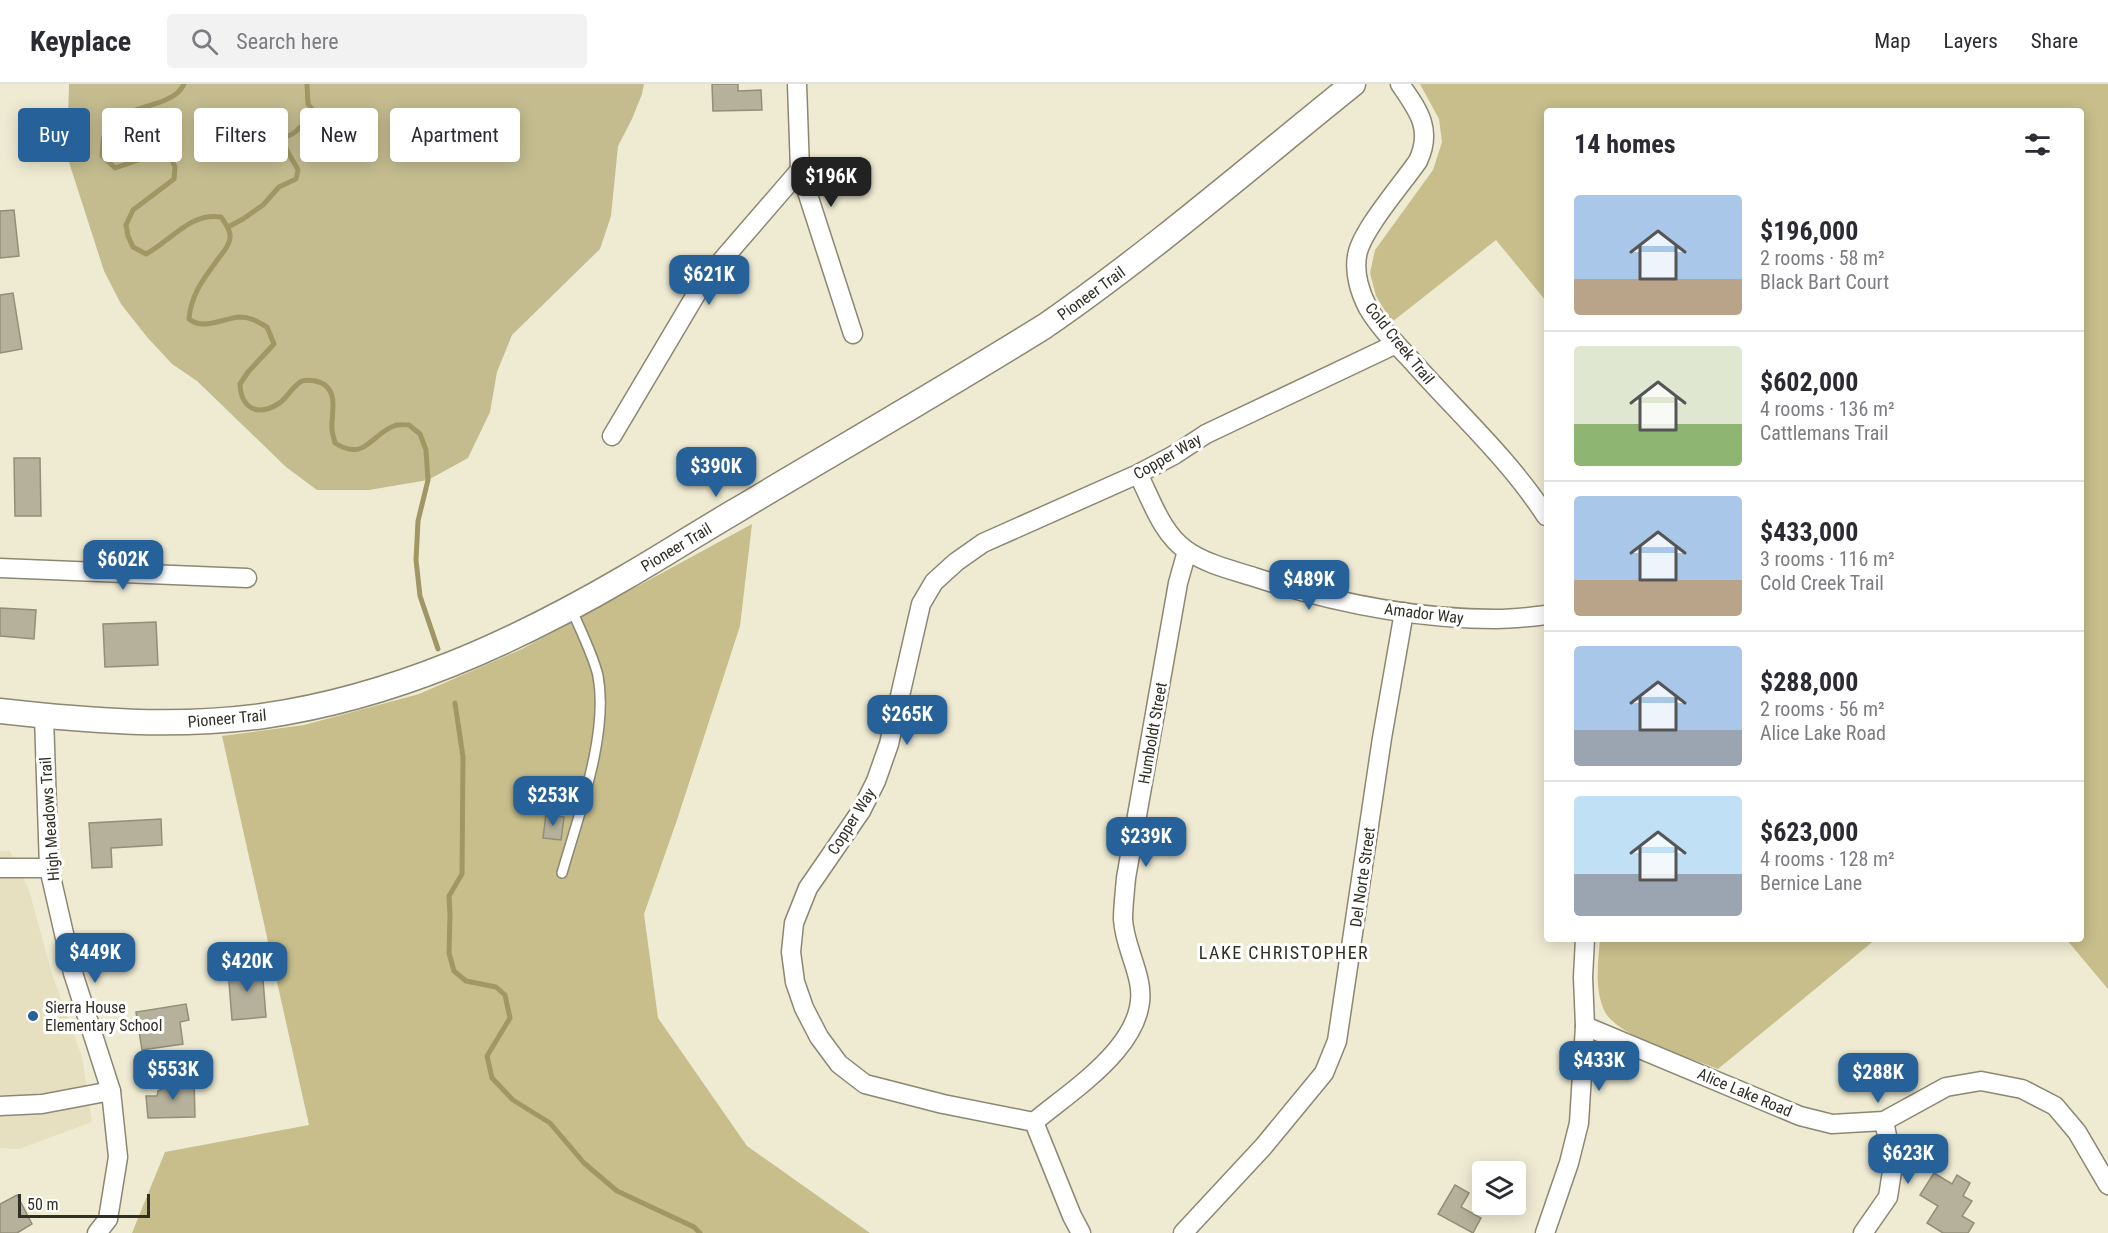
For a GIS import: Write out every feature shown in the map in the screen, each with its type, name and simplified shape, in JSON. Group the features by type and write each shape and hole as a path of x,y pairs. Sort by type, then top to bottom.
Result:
{"main road":[{"name":"Pioneer Trail","path":"0,711 137,723 183,723 262,716 325,704 416,678 463,660 571,608 626,577 1045,326 1106,284 1353,84"}],"street":[{"path":"797,84 800,170 853,334"},
{"name":"Cold Creek Trail","path":"1400,84 1422,118 1424,149 1418,161 1363,237 1357,254 1356,271 1361,293 1369,309 1396,344 1503,459 1544,513"},
{"path":"612,436 704,281 800,170"},
{"name":"Copper Way","path":"1034,1122 943,1104 865,1084 839,1064 819,1037 804,1008 795,982 791,952 794,923 808,888 861,811 876,781 889,744 921,604 934,582 982,543 1138,474 1174,455 1206,434 1396,344"},
{"name":"Amador Way","path":"1138,474 1174,540 1187,551 1217,565 1279,585 1349,603 1404,612 1499,619 1544,615"},
{"name":"Humboldt Street","path":"1034,1122 1114,1056 1130,1032 1140,1010 1140,984 1123,920 1126,878 1178,583 1187,551"},
{"path":"0,568 247,578"},
{"name":"Del Norte Street","path":"1183,1233 1263,1147 1324,1073 1336,1041 1404,612"},
{"name":"High Meadows Trail","path":"44,716 49,868 73,973 111,1091 118,1158 108,1219 97,1233"},
{"path":"0,868 49,868"},
{"path":"1545,1233 1569,1163 1579,1123 1584,1026 1585,942"},
{"name":"Alice Lake Road","path":"1584,1026 1800,1116 1832,1124 1884,1121 1946,1087 1981,1082 2022,1089 2055,1106 2077,1132 2108,1185"},
{"path":"0,1106 42,1104 111,1091"},
{"path":"1863,1233 1888,1197 1893,1165 1884,1121"},
{"path":"1034,1122 1081,1233"}],"lane":[{"path":"562,873 594,760 600,718 598,676 571,608"}],"shaded area":[{"path":"69,84 644,84 632,119 618,146 611,216 600,249 512,335 497,372 490,412 468,458 428,480 369,490 317,490 286,467 197,381 172,364 121,304 104,271 69,162 90,162 90,108 68,108"},
{"path":"1420,84 2108,84 2108,989 2069,942 2084,942 2084,108 1544,108 1544,299 1496,240 1392,322 1376,296 1370,273 1375,250 1433,170 1442,142 1439,119"},
{"path":"752,524 740,626 644,914 658,1018 747,1146 870,1233 132,1233 165,1152 309,1125 222,736 304,725 419,694 522,649"},
{"name":"Sierra House Elementary School","path":"0,851 10,851 29,890 52,974 82,1057 92,1122 19,1149 0,1148"},
{"path":"1600,942 1872,942 1718,1069 1639,1038 1612,1021 1605,1012 1599,995"}],"building":[{"path":"712,84 738,84 738,91 761,90 762,110 713,111"},
{"path":"14,210 19,256 0,258 0,211"},
{"path":"13,293 22,349 0,353 0,295"},
{"path":"14,458 40,458 41,516 15,516"},
{"path":"0,608 36,610 34,639 0,636"},
{"path":"156,622 158,665 105,667 103,624"},
{"path":"552,777 577,780 575,799 550,796"},
{"path":"546,814 564,817 561,840 543,838"},
{"path":"161,819 162,845 111,848 112,867 92,868 89,823"},
{"path":"262,967 266,1017 232,1020 228,970"},
{"path":"186,1004 189,1020 180,1022 183,1044 142,1050 136,1012"},
{"path":"194,1079 195,1117 148,1118 146,1096 157,1096 158,1091 167,1086 167,1080"},
{"path":"1934,1173 1952,1184 1957,1175 1970,1183 1963,1196 1972,1201 1962,1216 1974,1223 1968,1233 1943,1233 1927,1223 1938,1206 1920,1195"},
{"path":"1455,1185 1469,1193 1461,1207 1481,1218 1473,1233 1438,1214"},
{"path":"17,1195 32,1224 17,1233 0,1233 0,1204"}],"waterway":[{"path":"184,84 178,93 168,99 121,116 105,133 102,156 115,168 156,154 170,156 175,167 174,179 133,210 126,225 128,236 133,247 146,254 190,223 210,217 221,217 229,229 229,241 226,249 199,287 192,302 189,319 200,324 207,324 244,317 267,327 274,344 240,384 243,399 252,408 257,410 270,408 281,402 302,381 314,381 325,385 331,394 333,400 332,431 335,443 354,450 361,448 397,425 409,425 420,434 426,450 428,480 418,521 416,560 420,596 438,649"},
{"path":"228,227 263,205 279,187 296,179 298,170 287,150 284,137 297,130 305,122 312,109 308,104 307,84"},
{"path":"455,703 463,757 462,874 449,896 449,953 454,971 466,981 496,987 505,995 510,1018 487,1056 492,1078 513,1100 550,1123 584,1163 617,1191 694,1227 700,1233"}],"place":[{"name":"Sierra House Elementary School","path":"33,1016"}],"district":[{"name":"LAKE CHRISTOPHER","path":"1284,953"}]}
